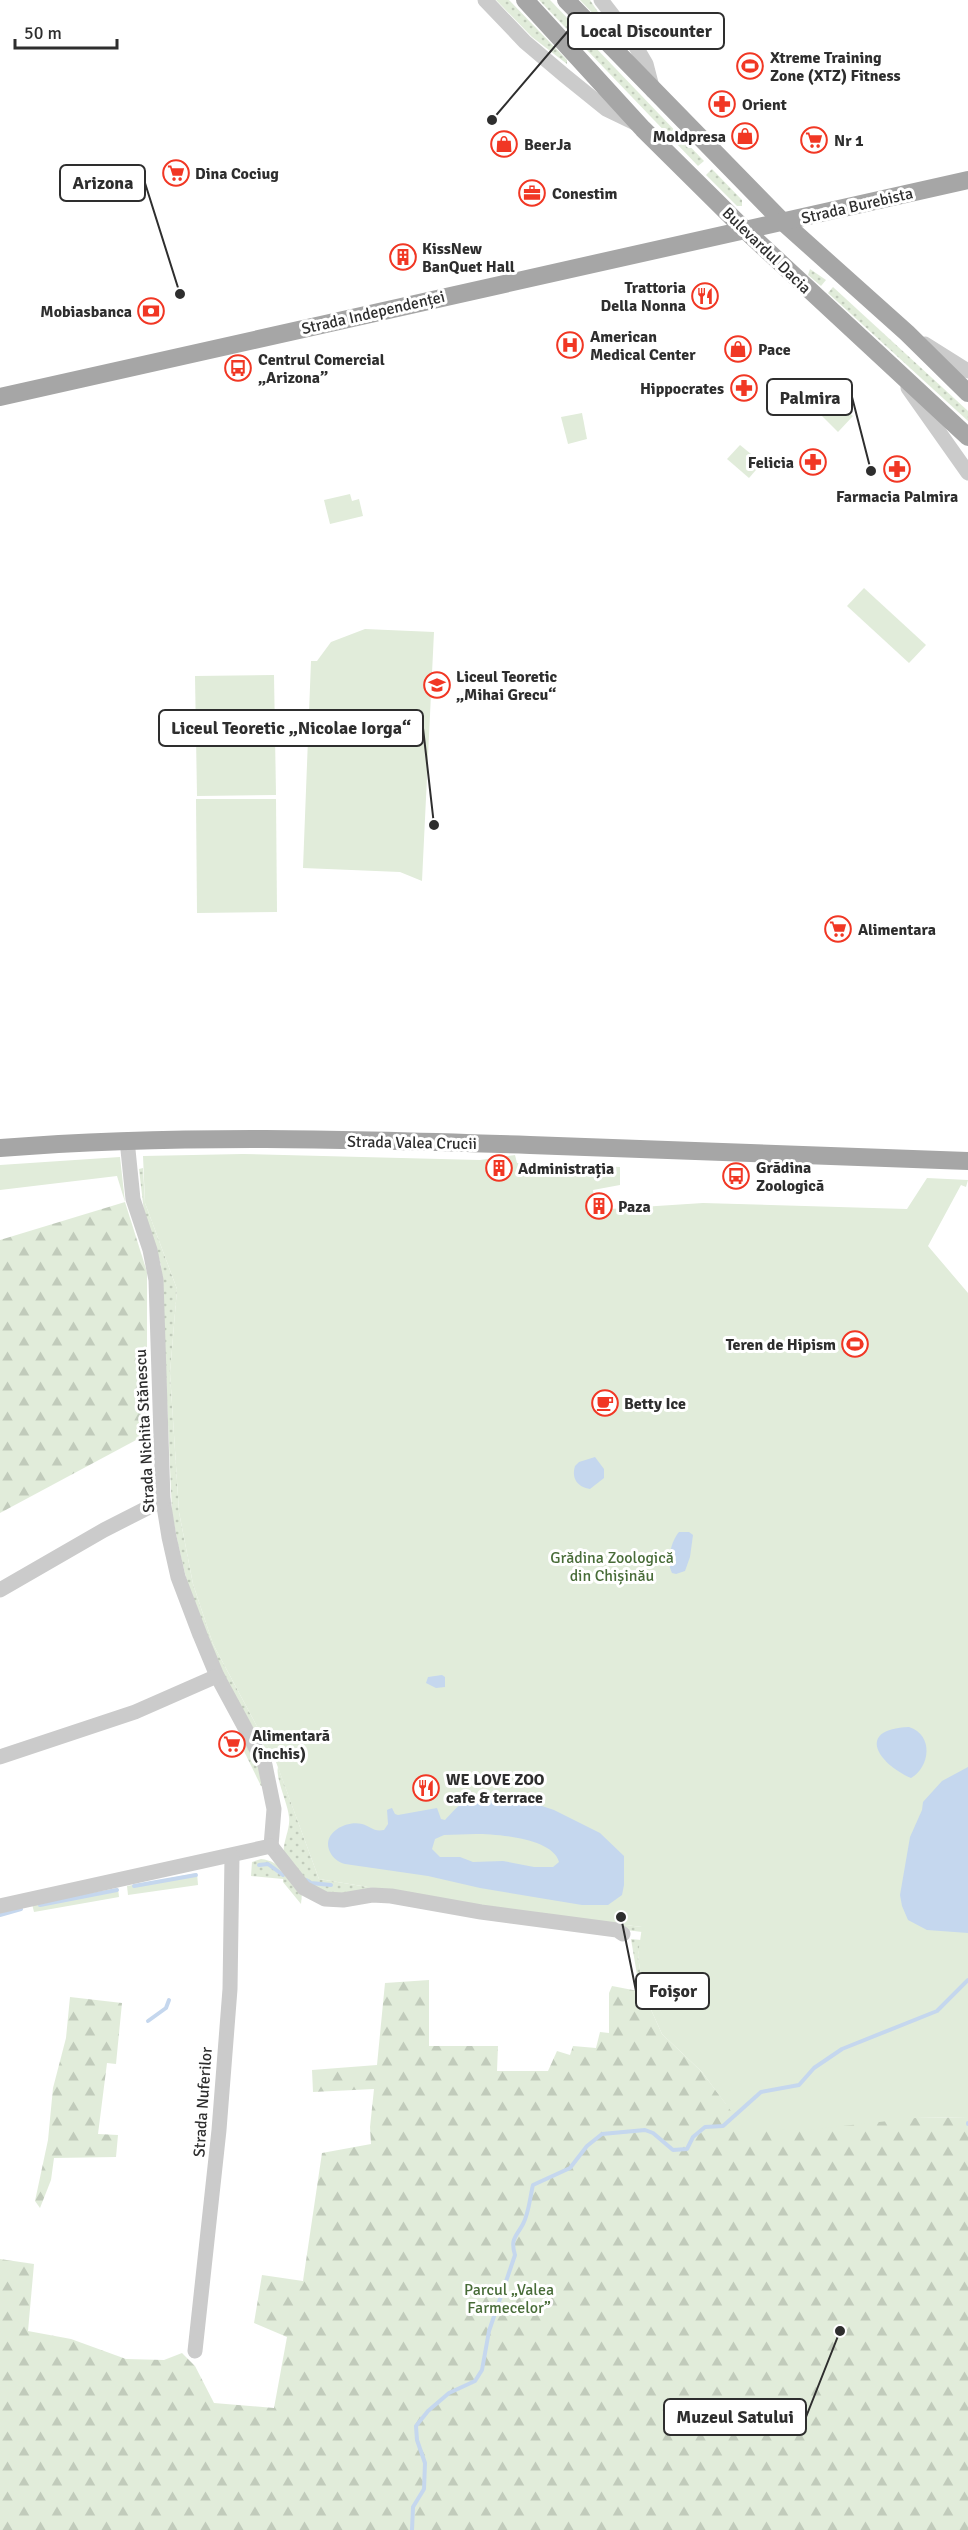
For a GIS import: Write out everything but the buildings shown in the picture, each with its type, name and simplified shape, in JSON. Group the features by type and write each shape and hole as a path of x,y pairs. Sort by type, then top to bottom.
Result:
{"main road":[{"name":"Bulevardul Dacia","path":"525,0 639,124 746,231 968,437"},
{"name":"Bulevardul Dacia","path":"566,0 783,222 907,333 968,393"},
{"name":"Strada Burebista","path":"746,231 968,180"},
{"name":"Strada Independenței","path":"0,397 553,272 746,231"},
{"name":"Strada Valea Crucii","path":"0,1148 127,1140 420,1141 968,1161"}],"street":[{"name":"Bulevardul Dacia","path":"485,0 525,42 606,109 639,124"},
{"path":"601,0 646,64 653,91"},
{"name":"Bulevardul Dacia","path":"907,333 968,371"},
{"name":"Bulevardul Dacia","path":"897,373 968,473"},
{"name":"Strada Nichita Stănescu","path":"127,1140 133,1199 150,1250 156,1280 163,1500 178,1577 217,1676 265,1765 273,1794 271,1846"},
{"path":"0,1590 104,1530 163,1500"},
{"path":"0,1757 135,1712 217,1676"},
{"path":"0,1906 271,1846 303,1888 325,1899 343,1900 372,1895 391,1896 481,1912 617,1930 623,1934"},
{"name":"Strada Nuferilor","path":"195,2351 219,2130 231,1970 232,1856"}],"green space":[{"path":"496,0 509,0 567,60 567,64 532,37"},
{"path":"539,0 550,0 704,161 698,166"},
{"path":"580,0 590,0 606,24 602,23"},
{"path":"712,169 742,200 742,206 737,206 706,175"},
{"path":"810,269 826,280 821,286 808,275"},
{"path":"833,287 968,411 968,421 828,293"},
{"path":"833,400 853,416 838,432 821,415"},
{"path":"582,413 587,439 568,444 561,417"},
{"path":"740,445 762,463 749,478 727,459"},
{"path":"350,494 352,501 359,499 363,516 330,524 324,500"},
{"path":"864,588 926,645 909,663 847,606"},
{"path":"365,629 434,632 422,881 400,872 303,868 311,661 317,661 331,642"},
{"path":"274,675 276,795 197,796 195,676"},
{"path":"196,799 276,799 277,912 197,913"},
{"name":"Grădina Zoologică din Chișinău","path":"243,1154 480,1160 515,1155 517,1163 620,1167 620,1185 593,1190 595,1210 703,1203 907,1209 927,1178 968,1180 966,1187 961,1185 928,1246 968,1293 968,2117 916,2118 796,2131 742,2126 702,2072 662,2034 643,1992 638,1955 642,1927 527,1913 319,1879 276,1762 213,1644 193,1584 179,1512 170,1373 177,1289 145,1203 143,1156"},
{"path":"120,1157 125,1202 117,1176 0,1190 0,1165"},
{"path":"143,1168 145,1203 177,1289 170,1373 179,1512 193,1584 213,1644 275,1760 272,1760 213,1655 193,1603 179,1549 172,1513 161,1265 144,1212 139,1169"},
{"path":"125,1202 147,1272 147,1422 138,1439 0,1513 0,1240"},
{"path":"245,1743 261,1772 264,1785 261,1786 241,1745"},
{"path":"278,1767 319,1879 527,1913 642,1927 642,1932 318,1891 285,1858 284,1848 289,1817 278,1777"},
{"path":"261,1859 274,1863 289,1876 302,1893 301,1904 283,1879 251,1876 252,1862"},
{"path":"197,1873 198,1885 128,1895 127,1886"},
{"path":"118,1888 119,1897 34,1912 32,1904"},
{"path":"631,1939 641,1940 638,1955 643,1992 640,1993"},
{"name":"Parcul „Valea Farmecelor”","path":"429,1980 429,2046 498,2046 497,2071 548,2071 557,2051 570,2055 573,2046 596,2048 600,2032 609,2033 609,1993 612,1986 643,1992 662,2034 702,2072 726,2104 916,2118 968,2117 968,2530 0,2530 0,2259 34,2264 28,2331 71,2339 126,2359 164,2360 182,2353 195,2366 214,2403 274,2408 287,2337 254,2323 262,2275 303,2281 322,2153 371,2144 370,2127 374,2089 313,2092 312,2070 377,2065 385,1983"},
{"path":"70,1997 122,2003 116,2064 107,2063 98,2134 118,2135 116,2157 54,2158 51,2180 40,2208 35,2201 48,2140 53,2088 66,2038"}],"water":[{"path":"595,1457 604,1469 604,1478 590,1489 576,1482 574,1471 579,1462"},
{"path":"679,1532 689,1532 693,1535 690,1557 685,1571 676,1574 672,1573 669,1558"},
{"path":"442,1675 445,1677 445,1687 436,1688 426,1683 428,1677"},
{"path":"909,1727 923,1737 926,1744 922,1767 911,1778 889,1764 877,1748 877,1740 882,1734 892,1729"},
{"path":"968,1767 968,1933 927,1930 908,1920 902,1906 900,1895 910,1837 922,1810 923,1802 942,1781"},
{"path":"474,1798 524,1800 554,1810 600,1833 624,1856 622,1895 608,1905 582,1905 480,1888 428,1876 345,1864 336,1860 330,1852 329,1839 336,1830 355,1823 384,1830 388,1824 387,1810 389,1809 392,1808 398,1815 437,1808 441,1819 445,1820 464,1802","holes":["485,1834 523,1839 546,1847 555,1854 559,1862 553,1867 534,1867 503,1861 473,1862 460,1857 440,1857 432,1849 435,1839 444,1835"]}],"waterway":[{"path":"259,1865 268,1864 283,1875"},
{"path":"134,1886 196,1875"},
{"path":"306,1880 311,1883 331,1885"},
{"path":"40,1905 117,1890"},
{"path":"0,1915 21,1909"},
{"path":"412,2530 413,2507 424,2489 425,2463 417,2440 416,2426 428,2411 449,2393 475,2381 482,2370 489,2331 515,2255 513,2242 527,2215 533,2185 570,2168 587,2146 602,2134 645,2130 653,2133 673,2150 687,2149 693,2137 705,2127 723,2126 761,2092 799,2085 814,2068 842,2049 937,2011 968,1980"},
{"path":"148,2021 166,2008 169,2000"}],"place":[{"name":"Xtreme Training Zone (XTZ) Fitness","path":"750,66"},
{"name":"Orient","path":"722,104"},
{"name":"Local Discounter","path":"492,120"},
{"name":"Moldpresa","path":"745,136"},
{"name":"Nr 1","path":"814,140"},
{"name":"BeerJa","path":"504,144"},
{"name":"Dina Cociug","path":"176,173"},
{"name":"Conestim","path":"532,193"},
{"name":"KissNew BanQuet Hall","path":"403,257"},
{"name":"Arizona","path":"180,294"},
{"name":"Trattoria Della Nonna","path":"705,296"},
{"name":"Mobiasbanca","path":"151,311"},
{"name":"American Medical Center","path":"570,345"},
{"name":"Pace","path":"738,349"},
{"name":"Centrul Comercial „Arizona”","path":"238,368"},
{"name":"Hippocrates","path":"744,388"},
{"name":"Felicia","path":"813,462"},
{"name":"Farmacia Palmira","path":"897,469"},
{"name":"Palmira","path":"871,471"},
{"name":"Liceul Teoretic „Mihai Grecu“","path":"437,685"},
{"name":"Liceul Teoretic „Nicolae Iorga“","path":"434,825"},
{"name":"Alimentara","path":"838,929"},
{"name":"Administrația","path":"499,1168"},
{"name":"Grădina Zoologică","path":"736,1176"},
{"name":"Paza","path":"599,1206"},
{"name":"Teren de Hipism","path":"855,1344"},
{"name":"Betty Ice","path":"605,1403"},
{"name":"Alimentară (închis)","path":"232,1744"},
{"name":"WE LOVE ZOO cafe & terrace","path":"426,1788"},
{"name":"Foișor","path":"621,1917"},
{"name":"Muzeul Satului","path":"840,2331"}]}
